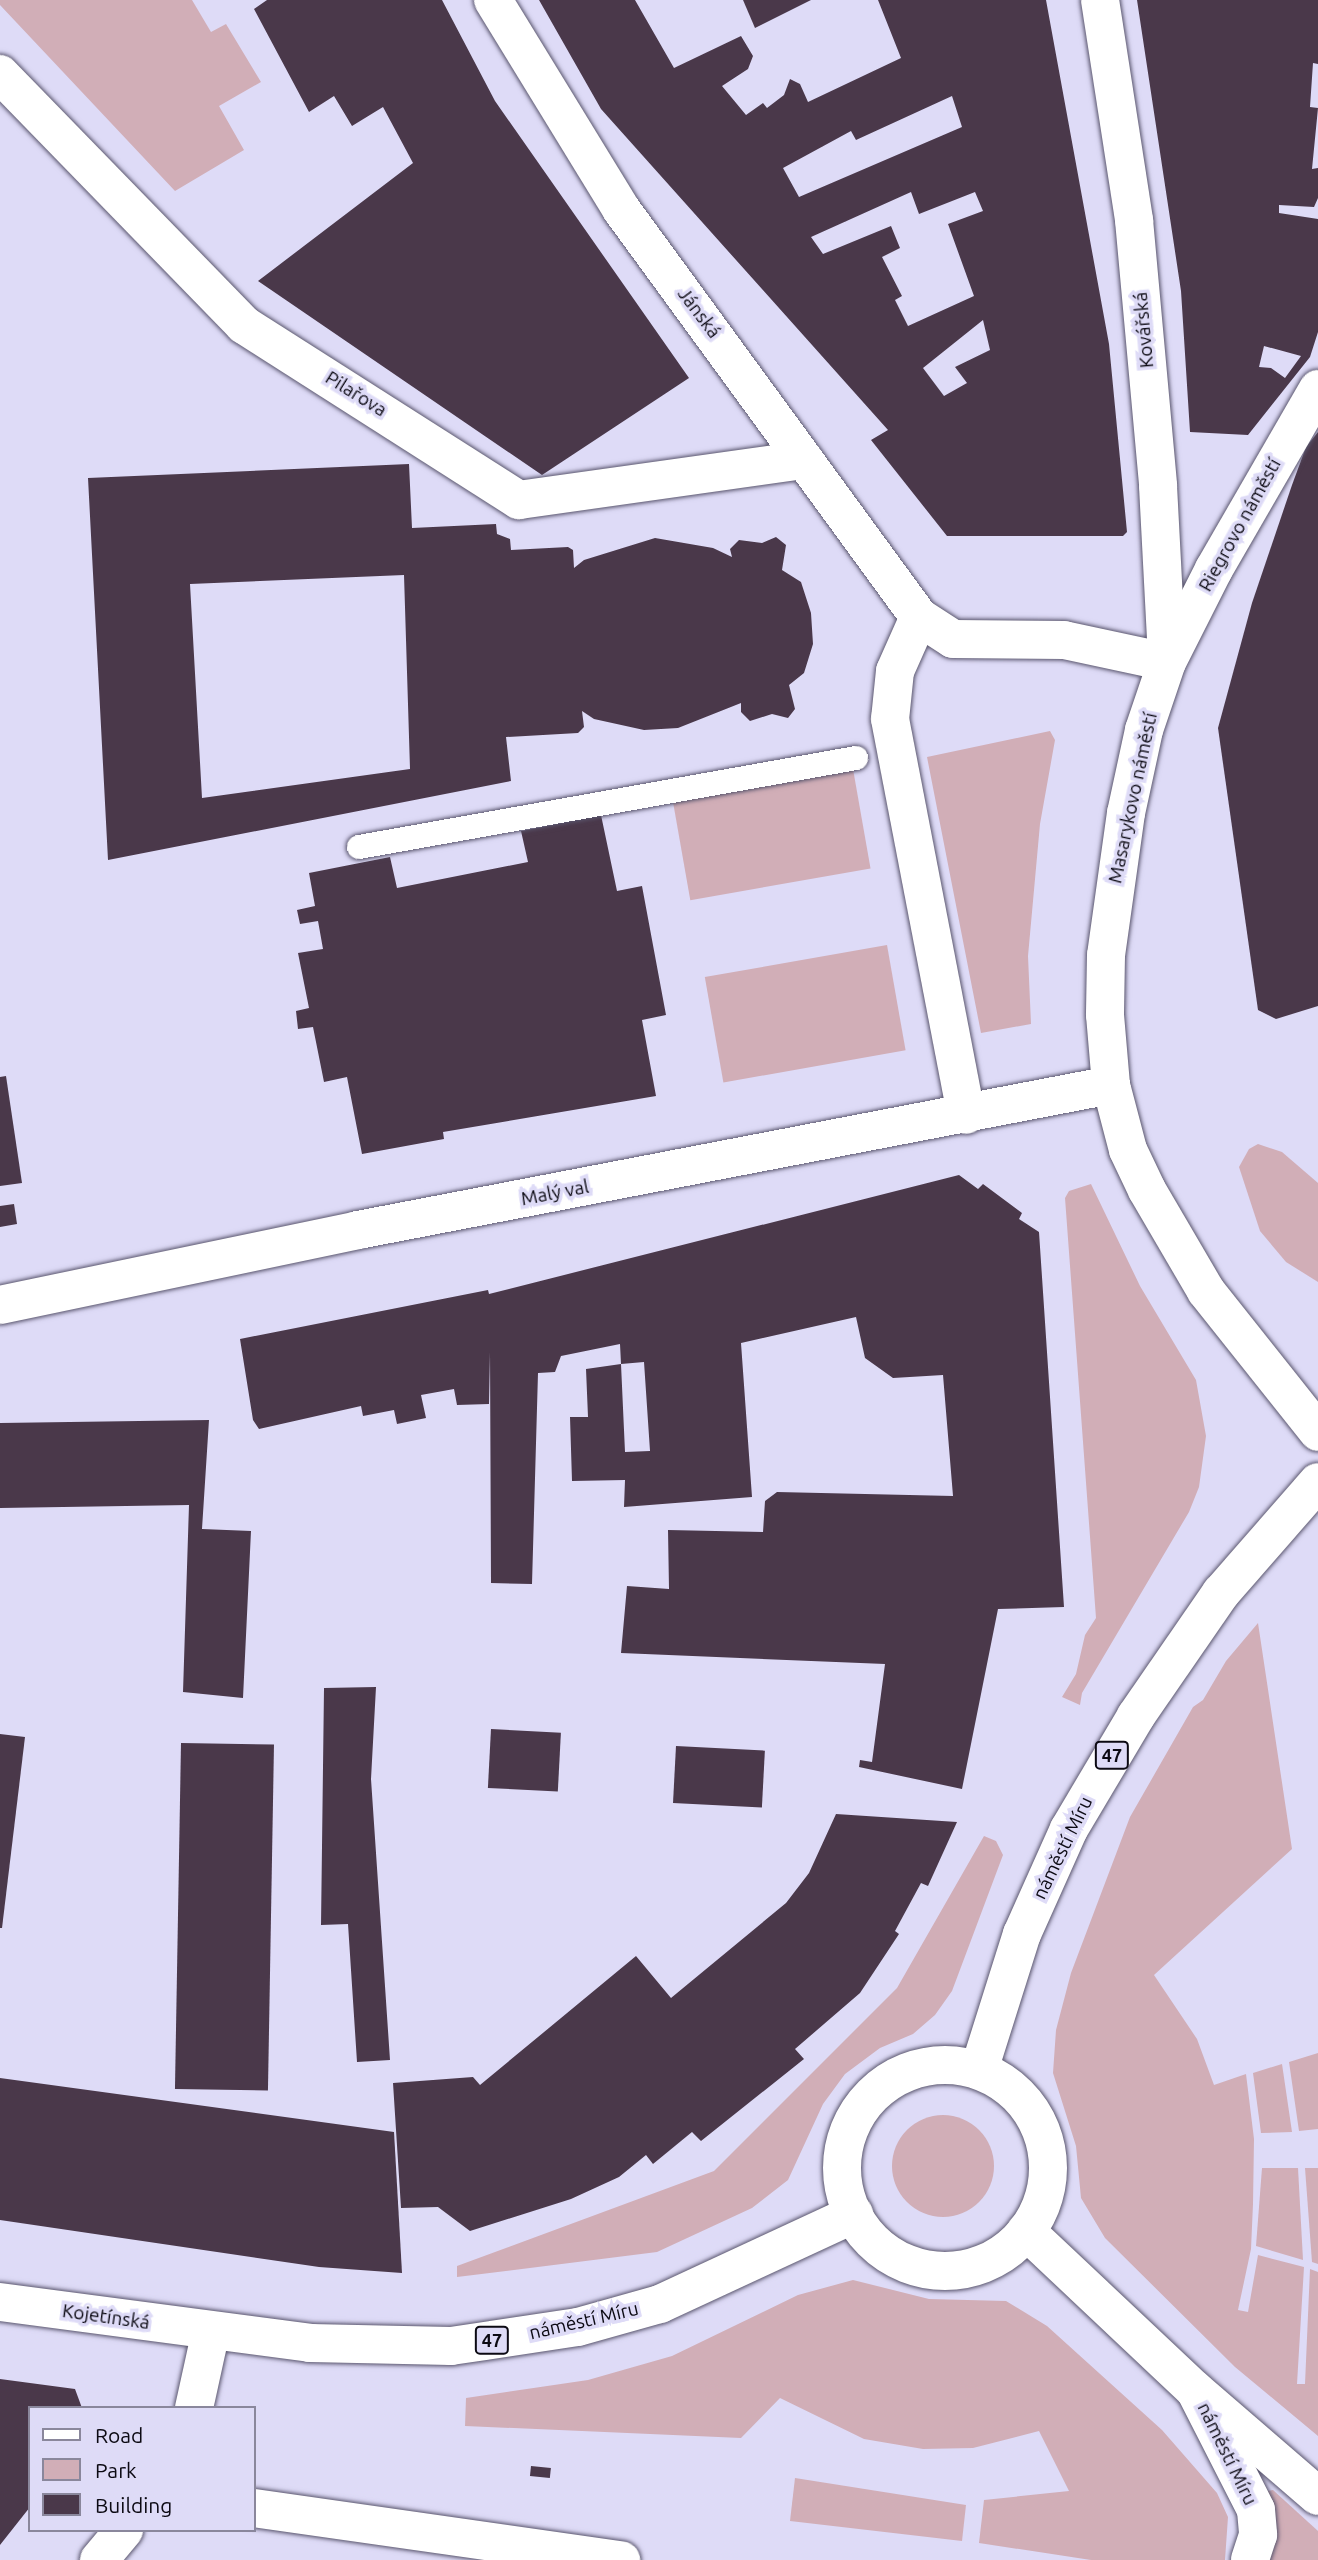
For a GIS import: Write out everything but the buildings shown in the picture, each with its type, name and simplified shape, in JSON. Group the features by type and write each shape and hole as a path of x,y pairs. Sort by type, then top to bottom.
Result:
{"street":[{"name":"Jánská","path":"493,0 621,209 919,617"},
{"name":"Kovářská","path":"1100,0 1135,220 1158,486 1167,662"},
{"name":"Pilařova","path":"0,74 244,325 519,500 804,460"},
{"name":"Riegrovo náměstí","path":"1167,662 1214,569 1318,389"},
{"path":"966,1115 890,719 895,671 919,617 953,639 1064,640 1167,662"},
{"name":"Masarykovo náměstí","path":"1167,662 1144,730 1114,888 1106,954 1111,1085 1128,1150 1173,1239 1238,1333 1318,1432"},
{"name":"Malý val","path":"0,1305 371,1228 1111,1085"},
{"name":"náměstí Míru","path":"979,2070 1022,1934 1069,1829 1136,1716 1221,1593 1318,1482"},
{"path":"960,2065 979,2070 1020,2096 1044,2138 1046,2187 1026,2231 1012,2246 976,2266 936,2270 915,2266 879,2247 854,2214 846,2197 843,2160 853,2124 868,2101 889,2082 923,2067 960,2065"},
{"name":"náměstí Míru","path":"211,2331 310,2343 451,2346 578,2327 660,2304 854,2214"},
{"name":"náměstí Míru","path":"1026,2231 1195,2390 1318,2496"},
{"name":"Kojetínská","path":"0,2302 211,2331"},
{"path":"194,2406 211,2331"},
{"name":"náměstí Míru","path":"1195,2390 1256,2510 1258,2535 1250,2560"},
{"path":"256,2508 621,2560"},
{"path":"99,2560 122,2532"}],"lane":[{"path":"359,847 856,758"}],"green space":[{"path":"0,0 192,0 211,32 226,24 261,82 219,106 244,150 175,191 0,5"},
{"path":"1050,731 1055,740 1040,824 1028,956 1031,1024 981,1033 927,757"},
{"path":"853,769 871,868 690,900 673,801"},
{"path":"887,945 906,1050 723,1082 705,977"},
{"path":"1258,1144 1282,1152 1318,1183 1318,1282 1286,1262 1260,1231 1239,1167 1249,1149"},
{"path":"1091,1184 1140,1286 1196,1380 1206,1436 1199,1487 1189,1512 1082,1693 1080,1705 1062,1697 1076,1674 1085,1635 1096,1618 1065,1198 1069,1191"},
{"path":"1258,1623 1292,1849 1154,1975 1197,2039 1214,2085 1246,2074 1254,2139 1253,2204 1251,2249 1238,2310 1248,2312 1258,2255 1304,2267 1297,2384 1305,2384 1310,2269 1318,2272 1318,2436 1235,2367 1105,2238 1081,2198 1076,2146 1053,2073 1056,2030 1071,1973 1130,1817 1193,1707 1203,1700 1226,1661"},
{"path":"984,1836 996,1841 1003,1855 952,1991 935,2015 913,2034 880,2048 845,2074 823,2104 788,2180 752,2208 657,2252 457,2277 457,2266 714,2171 897,1988"},
{"path":"1318,2053 1318,2129 1299,2131 1289,2062"},
{"path":"1282,2064 1292,2132 1261,2133 1253,2073"},
{"path":"943,2115 963,2119 979,2130 990,2146 994,2166 990,2186 979,2202 963,2213 943,2217 923,2213 907,2202 896,2186 892,2166 896,2146 907,2130 923,2119"},
{"path":"1262,2168 1298,2168 1303,2260 1256,2246"},
{"path":"1305,2168 1318,2168 1318,2264 1312,2262"},
{"path":"853,2280 929,2299 1006,2301 1047,2326 1162,2430 1217,2493 1228,2517 1225,2560 1091,2560 979,2543 984,2500 1069,2491 1039,2431 973,2448 923,2449 864,2439 780,2398 741,2438 465,2426 466,2398 588,2380 672,2356 798,2295"},
{"path":"795,2478 966,2505 962,2541 790,2521"},
{"path":"1273,2490 1318,2531 1318,2560 1261,2560 1267,2491"}]}
